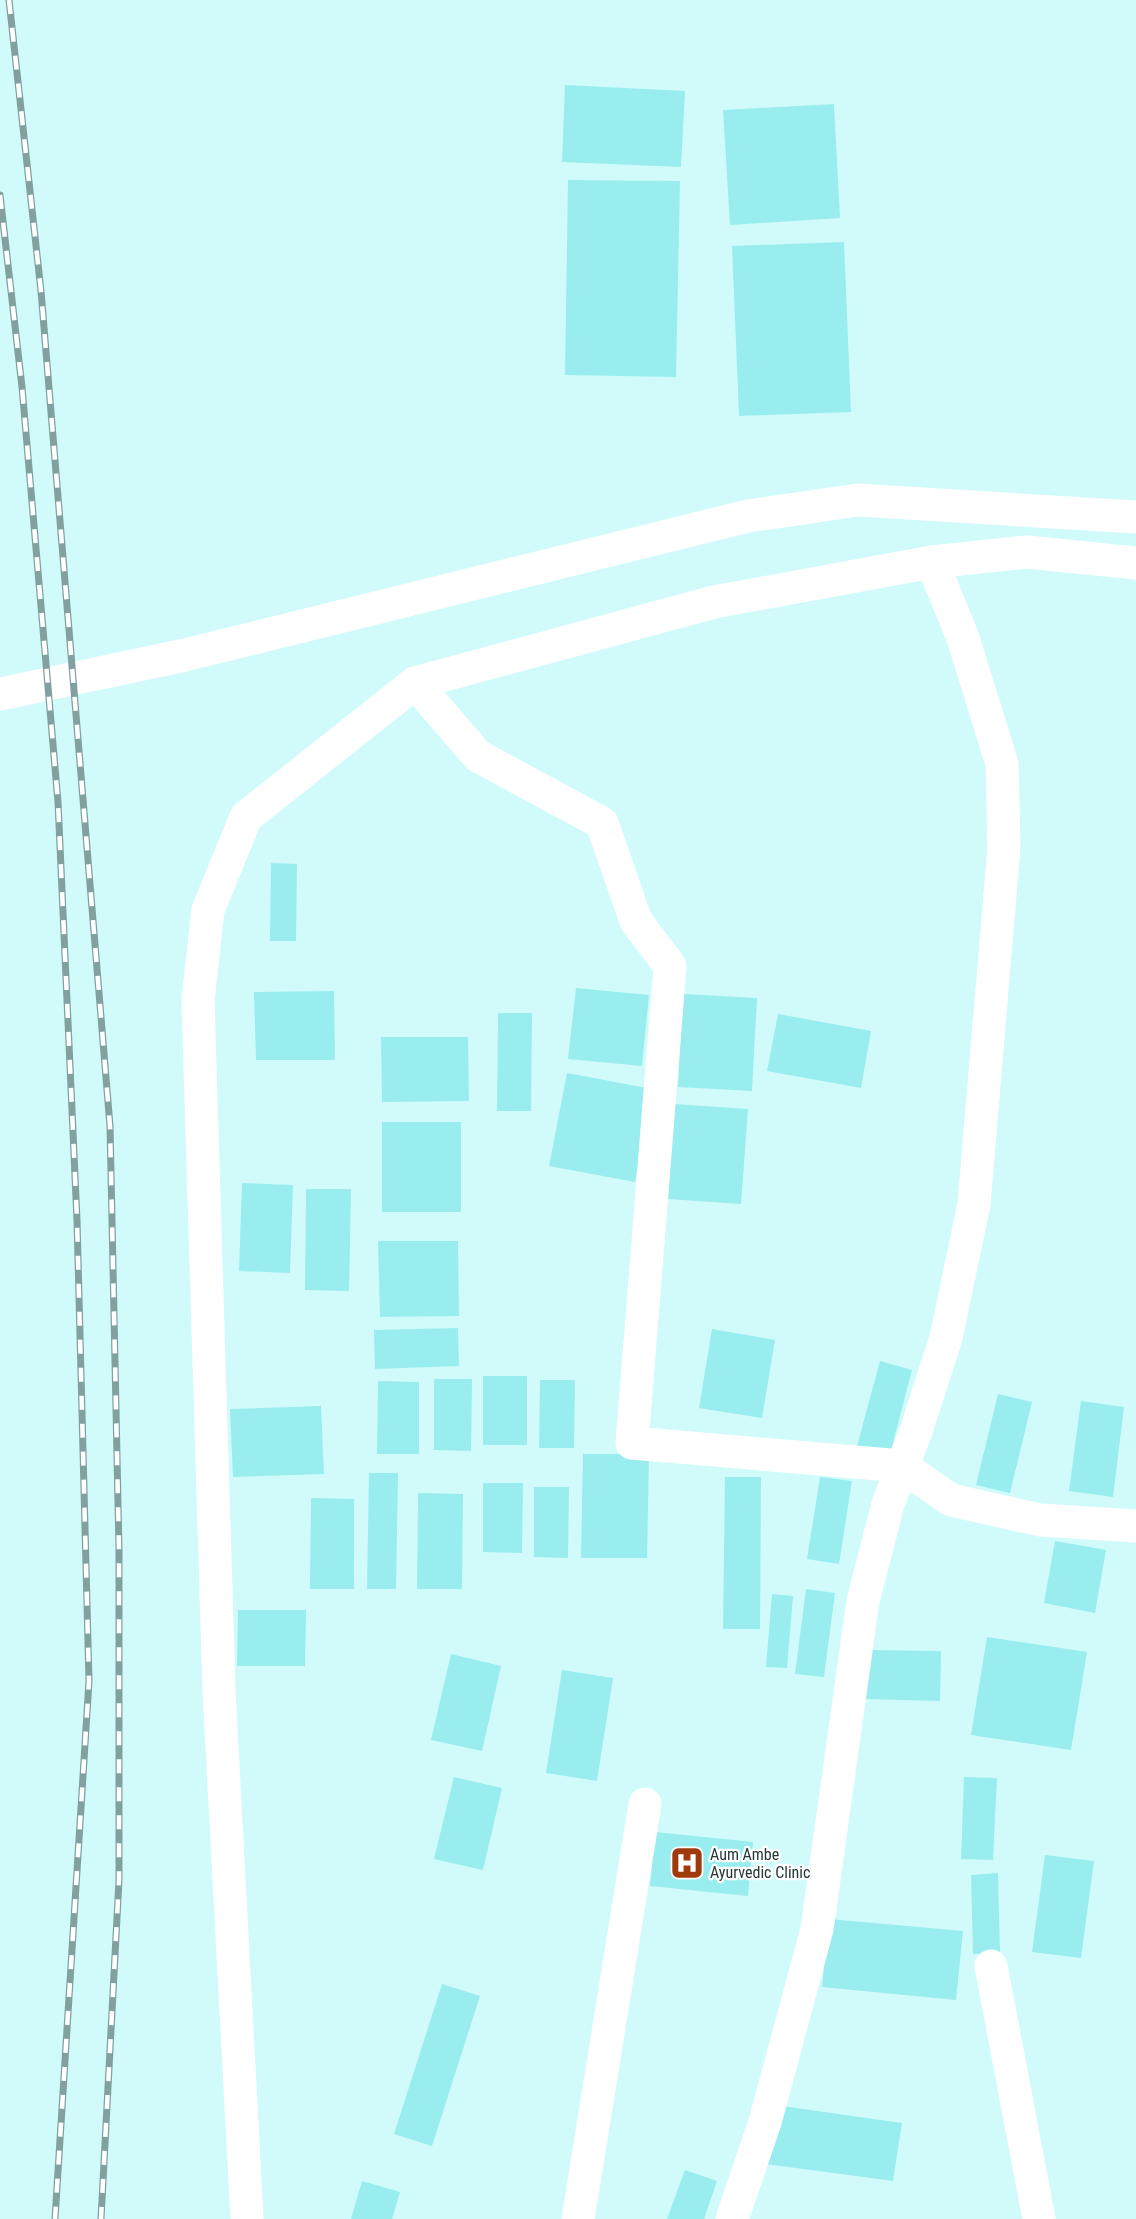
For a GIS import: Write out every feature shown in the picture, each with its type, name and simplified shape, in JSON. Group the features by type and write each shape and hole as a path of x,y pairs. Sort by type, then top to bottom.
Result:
{"street":[{"path":"0,693 185,655 748,516 858,500 1136,517"},
{"path":"247,2219 219,1690 200,988 208,910 246,817 415,683 714,602 932,562 1027,552 1136,563"},
{"path":"732,2219 765,2122 817,1929 863,1601 888,1504 946,1338 974,1204 1004,847 1002,764 963,638 932,562"},
{"path":"415,683 478,756 602,824 636,921 670,966 632,1443 902,1466 951,1500 1040,1520 1136,1526"},
{"path":"578,2219 645,1804"},
{"path":"991,1966 1039,2219"}],"building":[{"path":"565,85 685,91 681,167 562,162"},
{"path":"834,104 840,218 730,225 723,110"},
{"path":"568,180 680,181 676,377 565,375"},
{"path":"844,242 851,412 739,416 732,246"},
{"path":"271,863 297,864 296,941 270,941"},
{"path":"576,988 649,995 642,1066 568,1059"},
{"path":"334,991 335,1060 256,1060 254,992"},
{"path":"683,994 757,998 752,1091 678,1087"},
{"path":"498,1013 532,1013 531,1111 497,1111"},
{"path":"778,1014 871,1031 861,1088 767,1071"},
{"path":"381,1037 468,1037 469,1101 382,1102"},
{"path":"567,1073 652,1089 635,1182 549,1166"},
{"path":"674,1104 748,1109 741,1204 668,1199"},
{"path":"382,1122 461,1122 461,1212 382,1212"},
{"path":"242,1183 293,1185 290,1273 239,1271"},
{"path":"306,1189 351,1189 349,1291 305,1290"},
{"path":"378,1241 458,1241 459,1316 380,1317"},
{"path":"458,1328 459,1366 375,1369 374,1330"},
{"path":"712,1329 775,1340 762,1418 699,1408"},
{"path":"880,1361 912,1370 890,1454 857,1446"},
{"path":"483,1376 527,1376 527,1445 483,1445"},
{"path":"434,1379 472,1379 471,1451 434,1450"},
{"path":"540,1380 575,1380 574,1448 539,1448"},
{"path":"378,1381 419,1382 419,1454 377,1454"},
{"path":"998,1394 1032,1402 1010,1493 976,1485"},
{"path":"1081,1401 1124,1407 1113,1497 1069,1491"},
{"path":"321,1406 324,1474 233,1477 230,1409"},
{"path":"583,1454 649,1454 647,1558 581,1558"},
{"path":"369,1473 398,1473 396,1589 367,1589"},
{"path":"725,1477 761,1477 760,1629 723,1629"},
{"path":"820,1477 852,1481 839,1564 807,1559"},
{"path":"483,1483 523,1483 522,1553 483,1552"},
{"path":"534,1487 569,1487 568,1558 534,1557"},
{"path":"418,1493 463,1494 462,1589 417,1589"},
{"path":"311,1498 354,1499 354,1589 310,1589"},
{"path":"1055,1541 1106,1550 1095,1613 1044,1603"},
{"path":"806,1589 835,1593 824,1677 795,1674"},
{"path":"772,1594 793,1596 787,1668 766,1667"},
{"path":"238,1610 306,1610 305,1666 237,1666"},
{"path":"987,1637 1087,1652 1071,1750 971,1735"},
{"path":"866,1650 941,1651 940,1701 866,1699"},
{"path":"451,1654 501,1666 482,1751 431,1740"},
{"path":"562,1670 613,1678 597,1781 546,1773"},
{"path":"454,1777 502,1788 483,1870 434,1859"},
{"path":"964,1777 997,1778 993,1860 961,1859"},
{"path":"655,1832 753,1842 748,1896 650,1886"},
{"path":"1045,1855 1094,1861 1081,1958 1032,1952"},
{"path":"998,1873 1000,1953 973,1954 971,1875"},
{"path":"829,1919 963,1931 956,2000 822,1987"},
{"path":"442,1984 480,1996 432,2146 394,2134"},
{"path":"775,2105 902,2123 893,2181 766,2164"},
{"path":"685,2170 717,2181 704,2219 667,2219"},
{"path":"362,2181 400,2192 392,2219 351,2219"}],"railway":[{"path":"9,0 41,291 110,1126 119,1550 119,1880 101,2219"},
{"path":"0,195 22,387 58,802 77,1220 89,1681 55,2219"}],"place":[{"name":"Aum Ambe Ayurvedic Clinic","path":"687,1863"}]}
